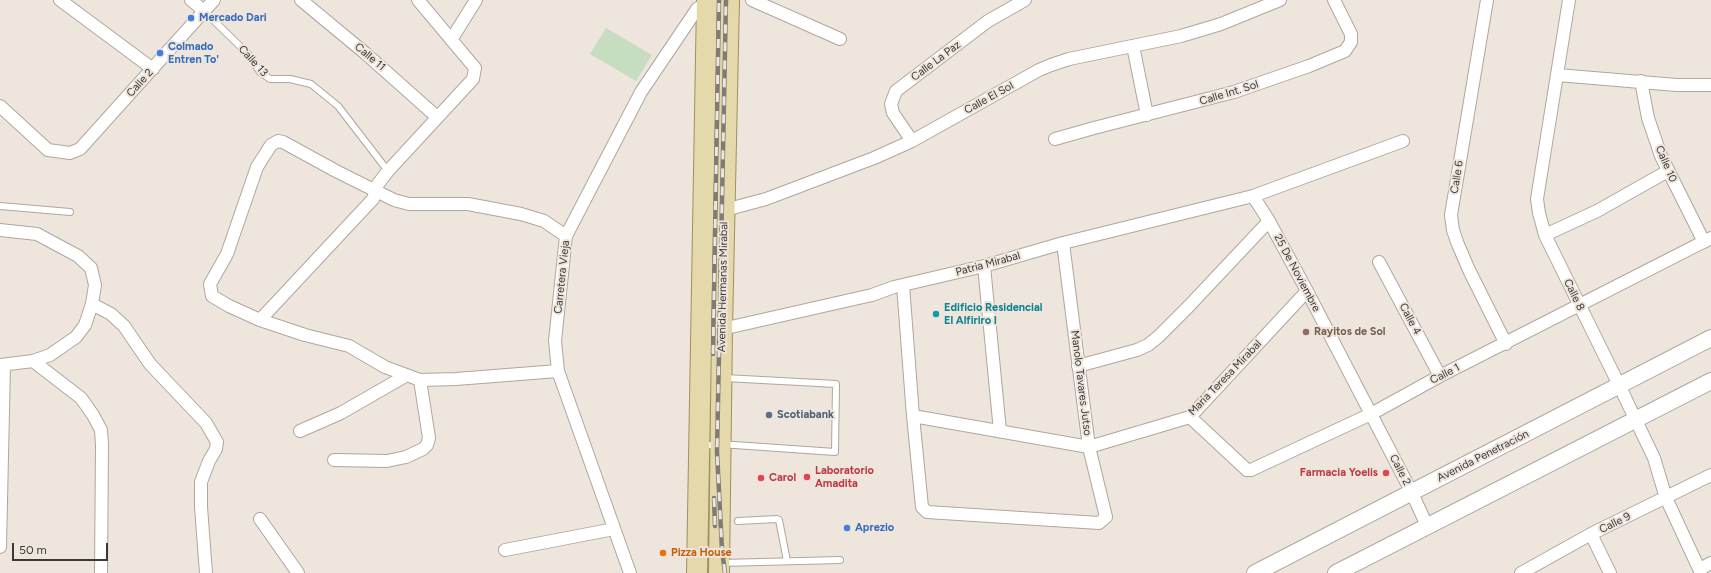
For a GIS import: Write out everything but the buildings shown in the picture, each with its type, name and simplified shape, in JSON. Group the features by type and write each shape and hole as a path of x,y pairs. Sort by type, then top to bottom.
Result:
{"main road":[{"name":"Avenida Hermanas Mirabal","path":"719,568 722,325 729,0"},
{"name":"Avenida Hermanas Mirabal","path":"697,573 703,212 712,1"}],"street":[{"path":"60,0 153,68"},
{"name":"Calle 13","path":"191,0 204,11"},
{"name":"Calle 2","path":"0,106 48,150 70,153 80,149 214,0"},
{"name":"Calle 11","path":"301,0 365,53 437,116"},
{"path":"260,320 374,199 378,184 388,171 437,116 473,79 475,68 418,0"},
{"path":"451,40 476,0"},
{"path":"752,0 840,39"},
{"name":"Calle La Paz","path":"912,141 893,113 891,104 896,91 988,21 1025,0"},
{"name":"Calle El Sol","path":"703,212 725,210 766,199 874,158 912,141 1039,70 1069,58 1181,36 1220,24 1280,0"},
{"name":"Calle Int. Sol","path":"1055,140 1094,128 1234,92 1309,66 1345,51 1351,42 1351,34 1334,0"},
{"name":"Calle 6","path":"1487,0 1451,215 1453,230 1469,270 1506,344"},
{"name":"Calle 8","path":"1569,0 1537,199 1538,213 1545,235 1654,458 1666,498 1701,571"},
{"name":"Carretera Vieja","path":"630,573 558,371 555,341 566,236 641,92 697,9 712,1"},
{"path":"1133,46 1148,115"},
{"path":"1558,75 1676,85 1711,85"},
{"name":"Calle 10","path":"1640,81 1648,118 1661,156 1707,240"},
{"path":"558,371 456,379 420,380 385,367 349,346 305,335 260,320 229,306 212,296 210,284 227,254 257,167 271,145 278,141 283,142 394,200 409,204 468,204 521,214 544,221 566,236"},
{"name":"Patria Mirabal","path":"722,325 872,295 899,286 984,266 1063,243 1253,196 1403,141"},
{"path":"1545,235 1597,211 1668,171"},
{"name":"25 De Noviembre","path":"1253,196 1307,291 1371,414"},
{"path":"1078,366 1148,346 1189,306 1268,221"},
{"path":"0,230 37,234 78,256 91,268 95,285 92,304 85,325 76,337 50,355 32,361 2,365 0,547"},
{"name":"Calle 1","path":"1190,417 1249,470 1263,466 1371,414 1440,376 1506,344 1707,240"},
{"name":"Manolo Tavares Jutso","path":"913,416 922,507 927,512 1099,523 1103,521 1106,517 1089,447 1063,243"},
{"name":"Calle 4","path":"1379,262 1440,376"},
{"path":"984,266 1000,431"},
{"path":"899,286 913,416"},
{"name":"Maria Teresa Mirabal","path":"913,416 1089,447 1190,417 1307,291"},
{"path":"92,304 111,314 124,326 150,364 206,423 217,442 216,449 209,461 202,482 201,507 206,573"},
{"name":"Avenida Penetración","path":"1255,573 1711,338"},
{"path":"32,361 81,398 101,430 101,573"},
{"path":"300,431 341,413 407,375"},
{"path":"334,460 387,461 406,457 423,449 427,445 429,438 420,380"},
{"path":"1336,573 1711,381"},
{"name":"Calle 2","path":"1371,414 1428,526"},
{"name":"Calle 9","path":"1522,573 1591,534 1711,475"},
{"path":"260,519 298,573"},
{"path":"505,550 614,529"},
{"path":"1591,534 1610,573"},
{"path":"1701,571 1711,563"}],"lane":[{"name":"Calle 13","path":"204,11 249,55 260,72 270,79 290,79 311,84 338,106 388,171"},
{"path":"0,206 70,212"},
{"path":"698,446 720,444 835,452 836,384 722,378"},
{"path":"738,521 780,520 787,561"},
{"path":"719,568 787,561 840,560"}],"green space":[{"path":"606,28 652,55 636,81 590,54"}],"railway":[{"path":"713,354 719,0"},
{"path":"725,573 722,550 717,452 726,0"},
{"path":"714,498 715,526"}],"place":[{"name":"Mercado Dari","path":"191,18"},
{"name":"Colmado Entren To'","path":"160,53"},
{"name":"Edificio Residencial El Alfiriro I","path":"936,314"},
{"name":"Rayitos de Sol","path":"1306,332"},
{"name":"Scotiabank","path":"769,415"},
{"name":"Farmacia Yoelis","path":"1386,473"},
{"name":"Laboratorio Amadita","path":"807,477"},
{"name":"Carol","path":"761,478"},
{"name":"Aprezio","path":"847,528"},
{"name":"Pizza House","path":"663,553"}]}
